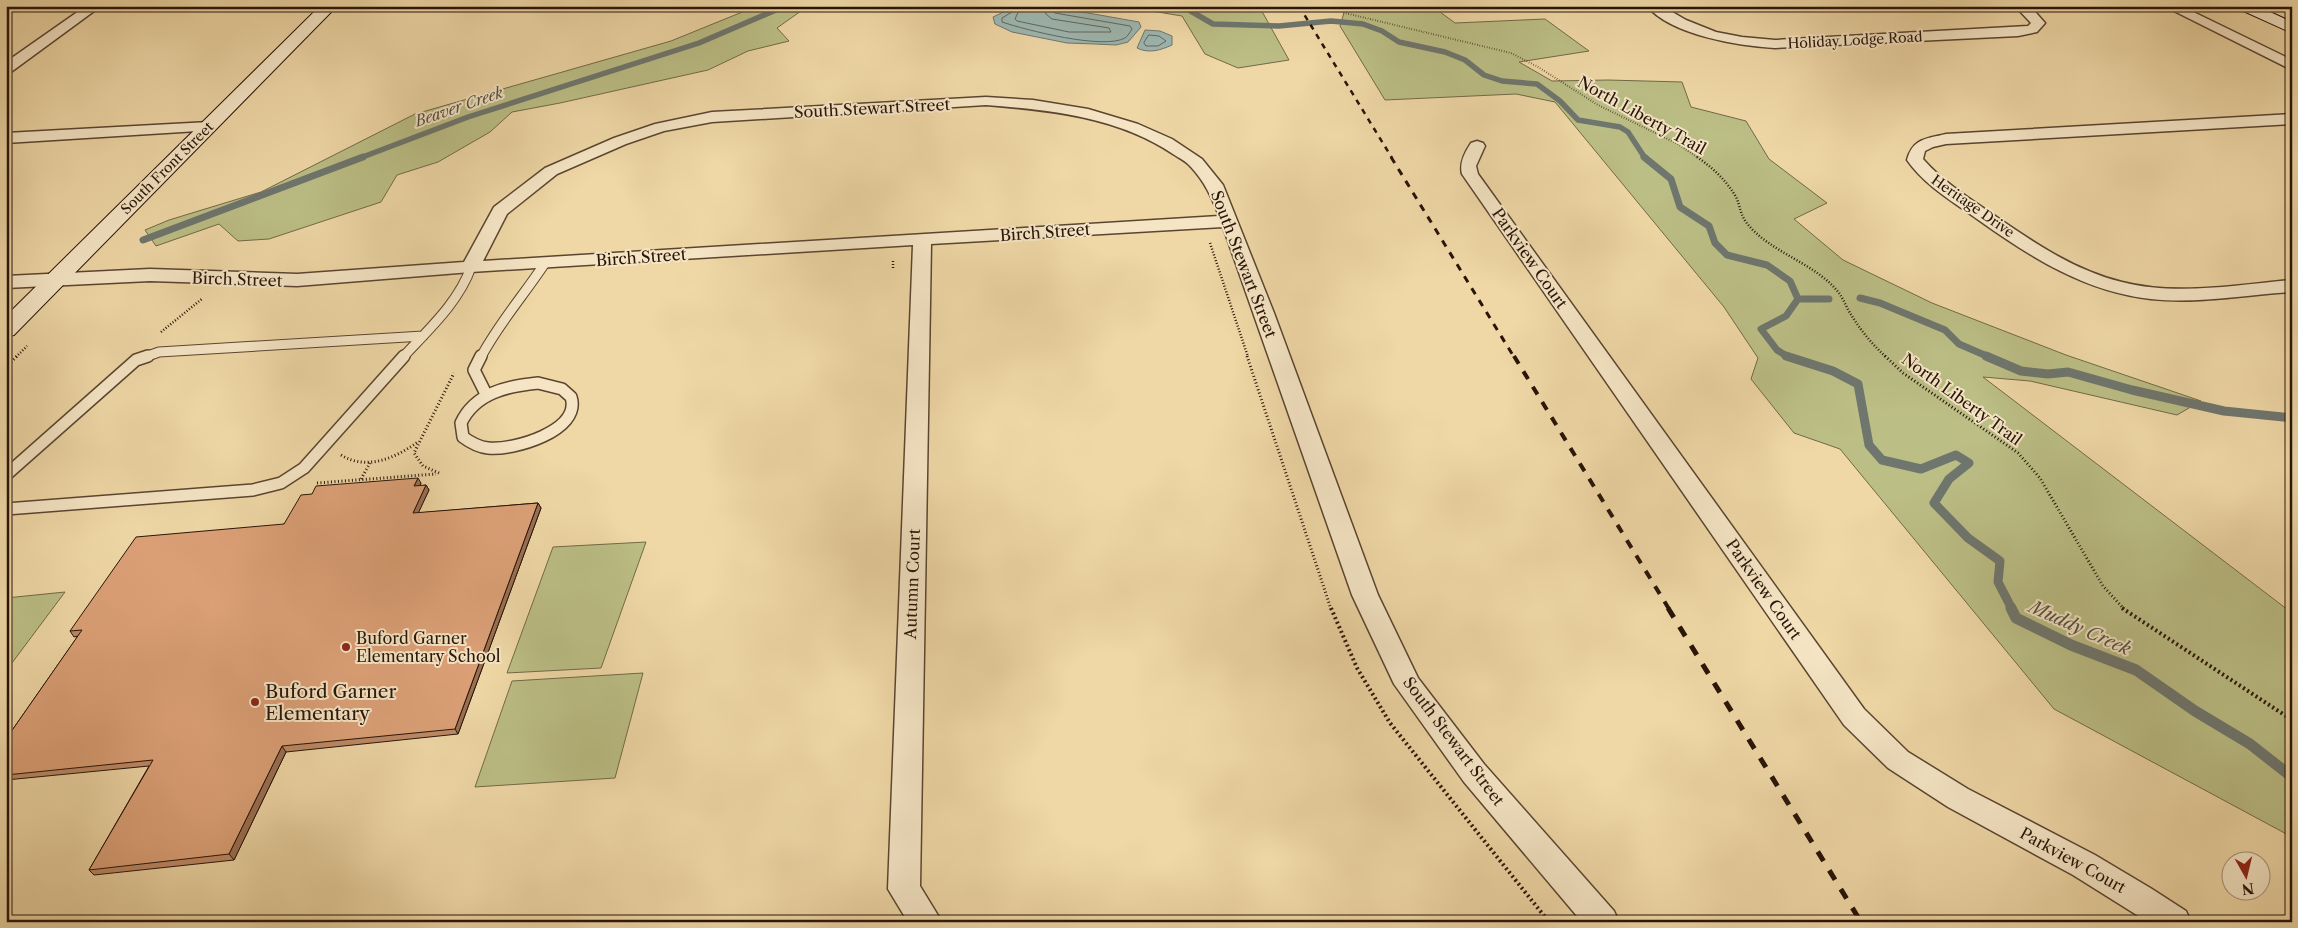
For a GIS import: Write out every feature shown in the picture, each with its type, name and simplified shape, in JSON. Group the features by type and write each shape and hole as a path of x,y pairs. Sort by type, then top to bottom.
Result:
{"street":[{"path":"6,70 95,6"},
{"name":"South Front Street","path":"6,330 329,6"},
{"name":"Holiday Lodge Road","path":"1653,6 1682,24 1714,37 1749,44 2018,32 2032,29 2038,23 2030,12 2021,6"},
{"path":"2170,6 2292,66"},
{"path":"2244,6 2292,28"},
{"path":"2267,54 2292,53"},
{"name":"South Stewart Street","path":"471,267 500,211 551,171 620,140 660,127 712,116 986,101 1033,104 1088,114 1133,127 1166,142 1196,162 1218,190 1365,595 1408,684 1474,773 1603,922"},
{"name":"Heritage Drive","path":"2292,119 1946,139 1928,143 1918,149 1915,160 1929,176 2051,261 2096,282 2119,288 2167,294 2292,286"},
{"path":"6,138 209,127"},
{"name":"Parkview Court","path":"1478,146 1468,166 1470,174 1854,717 1898,760 1958,798 2084,865 2175,922"},
{"name":"Birch Street","path":"6,282 150,276 297,280 471,267 1228,221"},
{"name":"Autumn Court","path":"922,240 904,889 926,922"}],"lane":[{"path":"487,396 474,370 494,332 531,286 545,263"},
{"path":"6,509 253,490 281,483 304,468 423,336 462,288 471,267"},
{"path":"6,475 136,360 148,354 423,336"},
{"path":"538,383 553,385 565,390 571,398 573,407 568,417 558,427 544,436 526,444 487,448 472,444 463,436 460,427 463,416 472,406 487,396 512,387 538,383"}],"path":[{"name":"North Liberty Trail","path":"1330,6 1345,13 1511,53 1538,67 1598,105 1678,144 1703,161 1721,176 1737,199 1740,212 1746,222 1756,232 1824,279 1839,293 1852,317 1873,345 1903,373 2018,453 2040,478 2103,586 2122,608 2151,629 2292,720"},
{"path":"339,450 342,456 348,460 370,462 398,455 418,442"},
{"path":"361,479 370,462"},
{"path":"312,483 439,474"}],"green space":[{"path":"757,6 808,6 777,28 789,41 748,51 708,70 512,112 490,132 438,162 397,175 381,202 269,239 238,241 219,224 156,246 145,230 169,220 261,192 415,114 671,41"},
{"path":"1121,6 1259,6 1289,60 1238,68 1205,54 1182,16"},
{"path":"1346,6 1432,6 1455,23 1545,19 1589,51 1519,62 1552,81 1682,82 1691,107 1746,121 1769,159 1827,203 1794,219 1843,260 1932,303 2066,355 2201,401 2177,415 2030,381 1983,377 2292,613 2292,837 2054,709 1840,449 1794,433 1751,379 1758,358 1724,307 1555,102 1516,94 1385,100 1340,26"},
{"path":"646,542 601,668 507,673 553,547"},
{"path":"65,592 6,671 6,598"},
{"path":"643,673 615,778 475,787 512,681"}],"water":[{"path":"1016,6 1062,9 1093,14 1139,22 1141,27 1128,42 1116,45 1067,43 1012,32 995,24 993,17"},
{"path":"1145,30 1160,31 1172,36 1172,45 1150,51 1137,48"}],"building":[{"name":"Buford Garner Elementary","path":"418,478 414,486 426,485 413,513 538,503 455,729 282,746 229,854 89,870 153,760 6,775 6,739 82,630 70,631 136,537 284,524 301,495 312,494 316,486"}],"waterway":[{"name":"Beaver Creek","path":"360,158 468,117 699,43 785,6"},
{"name":"Muddy Creek","path":"1182,6 1213,24 1279,26 1331,21 1363,24 1382,31 1399,42 1445,52 1465,60 1484,75 1502,81 1537,84 1560,101 1578,120 1620,127 1628,132 1645,158"},
{"name":"Beaver Creek","path":"143,240 363,157"},
{"name":"Muddy Creek","path":"1645,158 1671,179 1680,207 1709,226 1715,243 1727,255 1767,265 1790,281 1798,299"},
{"path":"1860,298 1880,303 1945,330 1959,344 1989,357"},
{"name":"Muddy Creek","path":"1787,356 1777,350 1761,329 1786,316 1798,299"},
{"path":"1798,299 1829,299"},
{"name":"Muddy Creek","path":"1787,356 1833,371 1858,384 1869,445 1882,460 1921,469 1956,455 1969,463 1949,479 1934,503 1968,538 2000,561 1998,582 2012,609"},
{"path":"1986,356 2021,371 2048,374 2068,372 2132,390 2224,411 2292,418"},
{"name":"Muddy Creek","path":"2011,608 2016,618 2071,645 2136,670 2195,711 2250,744 2292,777"}],"railway":[{"path":"1299,6 1392,158"},
{"path":"1391,157 1514,357"},
{"path":"1514,356 1669,609"},
{"path":"1668,608 1861,922"}],"place":[{"name":"Buford Garner Elementary School","path":"346,647"},
{"name":"Buford Garner Elementary","path":"255,702"}]}
